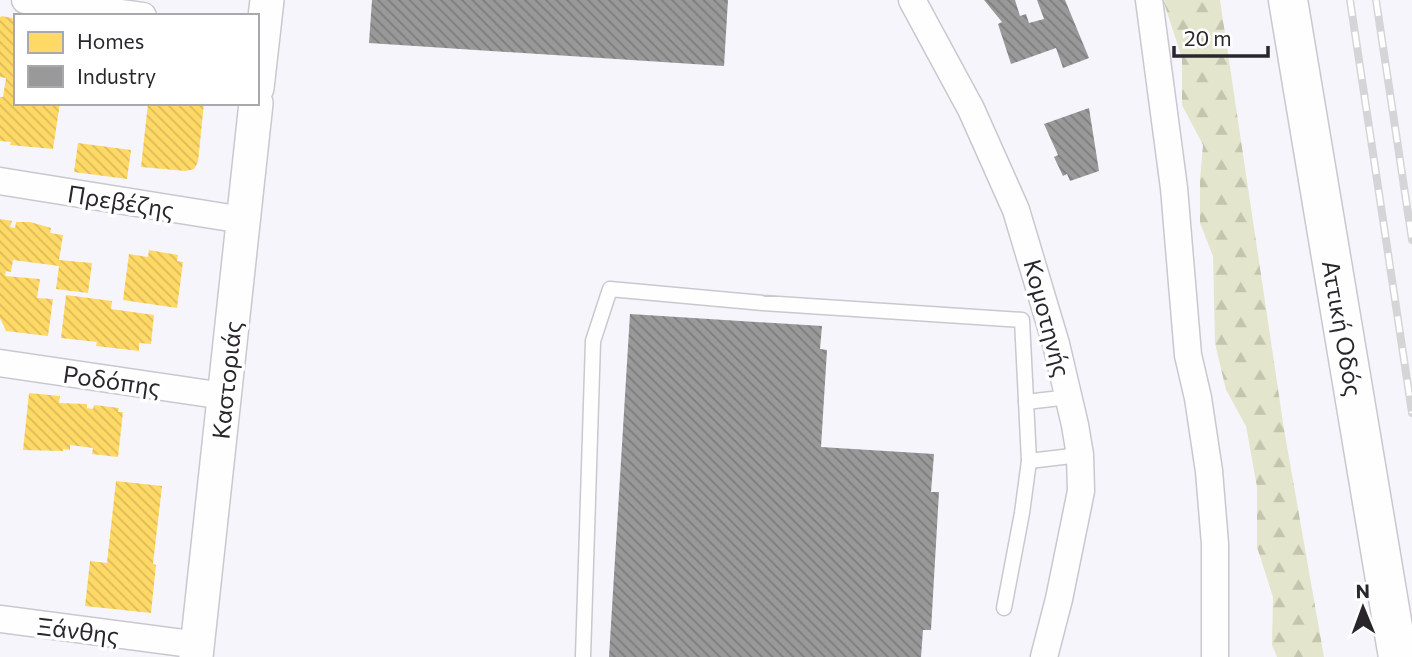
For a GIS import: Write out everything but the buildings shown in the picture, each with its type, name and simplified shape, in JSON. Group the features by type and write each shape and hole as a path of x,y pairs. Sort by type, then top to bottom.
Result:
{"highway":[{"name":"Αττική Οδός","path":"1288,0 1398,657"}],"street":[{"path":"25,0 128,14"},
{"name":"Κομοτηνής","path":"912,0 971,109 1016,210 1069,397 1080,455 1081,491 1076,525 1044,657"},
{"path":"1149,0 1174,188 1188,355 1198,398 1209,471 1215,544 1215,657"},
{"path":"259,61 262,21"},
{"name":"Καστοριάς","path":"197,651 256,105"},
{"name":"Πρεβέζης","path":"0,181 243,220"},
{"name":"Ροδόπης","path":"0,363 224,396"},
{"name":"Ξάνθης","path":"0,620 197,651"}],"lane":[{"path":"583,657 593,341 610,289 763,303 1022,320 1029,460 1004,608"},
{"path":"1026,402 1069,397"},
{"path":"1029,460 1080,455"}],"green space":[{"path":"1163,0 1220,0 1284,429 1324,657 1277,657 1272,645 1273,597 1257,547 1257,487 1246,426 1226,390 1215,343 1213,256 1200,223 1203,145 1182,105 1182,58"}],"railway":[{"path":"1350,0 1412,413"},
{"path":"1376,0 1412,240"}]}
